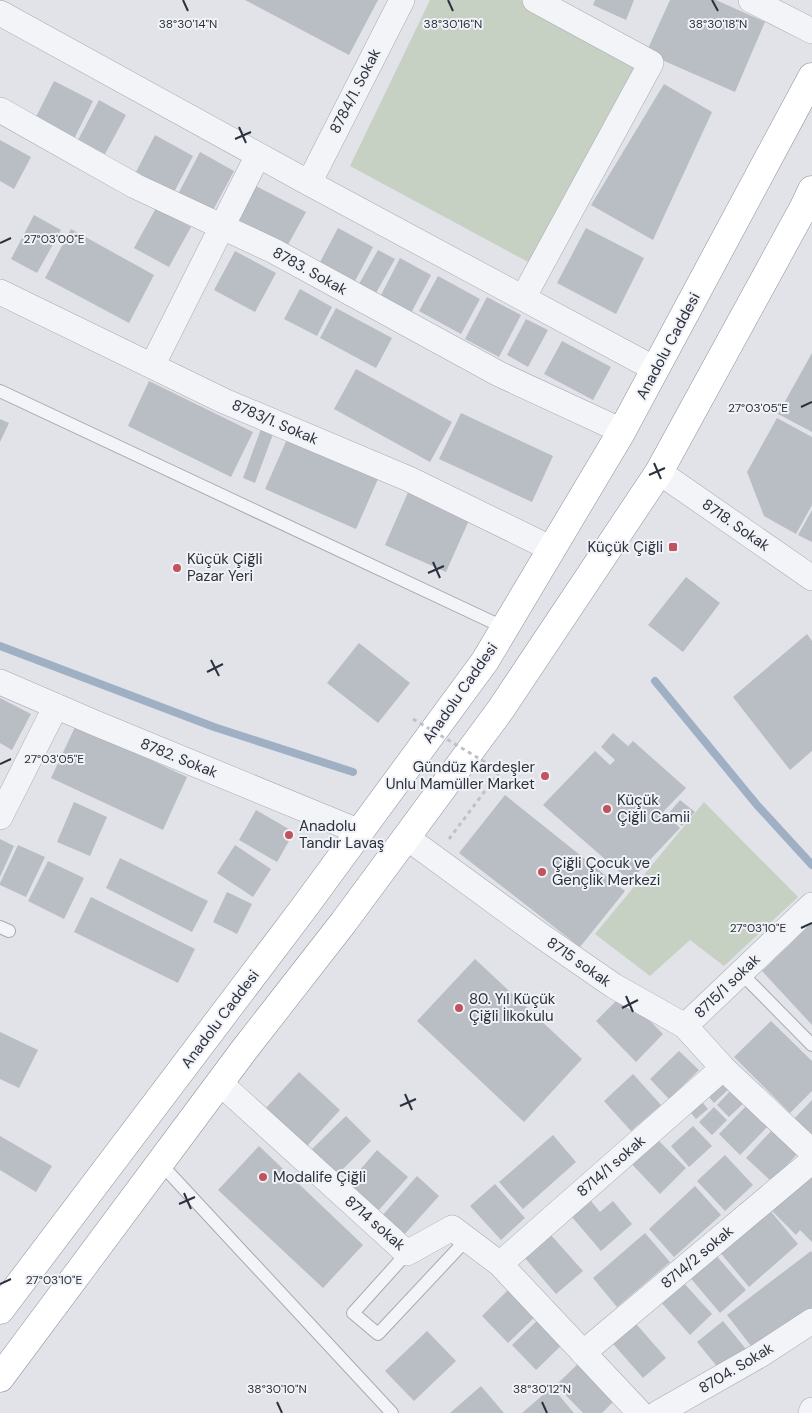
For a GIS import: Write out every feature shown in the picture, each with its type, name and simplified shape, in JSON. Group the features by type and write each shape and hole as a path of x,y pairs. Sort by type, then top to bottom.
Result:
{"highway":[{"name":"Anadolu Caddesi","path":"0,1310 224,1015 485,661 622,430 812,77"},
{"path":"0,1378 220,1083 343,923 501,709 659,472 812,190"}],"street":[{"name":"8784/1. Sokak","path":"309,183 402,0"},
{"path":"523,298 651,63 535,0"},
{"path":"751,0 812,31"},
{"path":"0,13 309,183 655,369"},
{"name":"8783. Sokak","path":"0,110 135,186 274,251 499,374 622,430"},
{"path":"152,366 258,154"},
{"name":"8783/1. Sokak","path":"0,292 224,401 409,479 552,549"},
{"name":"8718. Sokak","path":"659,472 812,578"},
{"name":"8782. Sokak","path":"0,682 360,832"},
{"path":"0,818 56,706"},
{"name":"8715 sokak","path":"406,837 543,937 614,986 685,1026 723,1068 812,1152"},
{"name":"8715/1 sokak","path":"685,1026 812,905"},
{"name":"8714/1 sokak","path":"500,1264 723,1068"},
{"name":"8714 sokak","path":"220,1083 406,1253 452,1228 500,1264 640,1413"},
{"name":"8714/2 sokak","path":"583,1353 812,1162"},
{"name":"8704. Sokak","path":"658,1413 760,1355 812,1320"}],"lane":[{"path":"0,391 505,628"},
{"path":"741,973 812,1045"},
{"path":"160,1163 392,1413"},
{"path":"406,1253 352,1313 378,1334 467,1239"}],"path":[{"path":"413,719 500,771 465,817"}],"green space":[{"path":"430,0 527,0 639,63 530,263 350,166"},
{"path":"704,802 798,897 724,966 690,940 650,976 595,934"}],"building":[{"path":"245,0 378,0 349,55"},
{"path":"595,0 634,0 626,20 593,5"},
{"path":"670,0 716,0 765,22 735,92 646,53"},
{"path":"54,81 93,101 74,139 35,119"},
{"path":"664,84 712,112 653,240 591,205"},
{"path":"99,100 126,115 105,154 78,140"},
{"path":"155,135 193,156 174,192 136,172"},
{"path":"0,140 31,157 14,189 0,181"},
{"path":"200,152 234,171 211,214 177,196"},
{"path":"252,184 306,212 285,250 232,222"},
{"path":"156,208 191,227 169,267 134,248"},
{"path":"34,215 61,230 37,273 11,259"},
{"path":"338,228 373,247 354,283 319,264"},
{"path":"586,228 644,258 616,314 557,283"},
{"path":"71,229 154,275 129,323 45,278"},
{"path":"378,250 395,259 376,293 359,284"},
{"path":"235,251 276,273 255,312 214,290"},
{"path":"400,258 431,275 411,313 380,297"},
{"path":"438,276 480,299 461,334 419,311"},
{"path":"300,289 332,307 317,336 284,319"},
{"path":"487,297 521,315 499,357 465,339"},
{"path":"336,308 392,338 376,368 320,338"},
{"path":"526,319 548,330 528,367 507,355"},
{"path":"562,341 611,367 593,400 544,374"},
{"path":"812,353 812,432 778,414"},
{"path":"356,369 452,422 430,462 334,409"},
{"path":"149,381 253,432 231,477 128,426"},
{"path":"461,413 553,456 532,502 439,459"},
{"path":"777,418 812,437 812,505 796,534 764,516 747,472"},
{"path":"0,419 9,423 0,442"},
{"path":"261,429 273,434 255,483 243,478"},
{"path":"291,430 382,470 356,529 265,489"},
{"path":"409,490 470,518 446,572 385,545"},
{"path":"812,510 812,542 798,535"},
{"path":"686,577 720,603 683,652 648,625"},
{"path":"807,634 812,641 812,751 790,770 733,697"},
{"path":"359,643 410,683 378,723 327,683"},
{"path":"0,698 31,714 12,750 0,743"},
{"path":"76,725 187,777 163,830 51,778"},
{"name":"Küçük Çiğli Camii","path":"613,733 628,746 633,741 686,788 663,812 680,828 630,881 543,805 595,751 610,765 615,760 601,747"},
{"name":"Çiğli Çocuk ve Gençlik Merkezi","path":"505,795 625,891 580,947 459,853"},
{"path":"680,800 695,812 682,826 668,814"},
{"path":"74,802 107,817 90,856 57,842"},
{"path":"256,810 294,832 277,862 239,840"},
{"path":"0,839 14,846 0,877"},
{"path":"18,845 45,857 26,897 0,885"},
{"path":"235,845 271,869 253,897 217,873"},
{"path":"120,858 208,901 192,932 106,888"},
{"path":"48,861 84,878 64,919 28,901"},
{"path":"227,892 252,904 237,934 213,922"},
{"path":"91,897 195,949 178,983 74,932"},
{"path":"812,923 812,1025 762,971"},
{"path":"475,959 582,1059 524,1122 417,1021"},
{"path":"623,994 663,1034 636,1062 596,1021"},
{"path":"771,1021 812,1061 812,1091 790,1113 734,1057"},
{"path":"0,1032 38,1050 19,1088 0,1079"},
{"path":"679,1051 699,1070 669,1099 650,1079"},
{"path":"299,1072 340,1110 307,1146 266,1108"},
{"path":"722,1073 733,1085 714,1103 704,1091"},
{"path":"633,1074 661,1105 631,1131 604,1101"},
{"path":"735,1086 748,1099 729,1117 717,1105"},
{"path":"698,1097 708,1109 696,1119 686,1107"},
{"path":"812,1100 812,1138 793,1120"},
{"path":"751,1101 772,1122 740,1155 719,1134"},
{"path":"714,1107 727,1120 712,1135 699,1122"},
{"path":"346,1116 371,1141 337,1175 312,1149"},
{"path":"693,1126 712,1146 689,1167 671,1146"},
{"path":"772,1130 797,1154 772,1182 746,1158"},
{"path":"553,1135 576,1162 523,1209 499,1182"},
{"path":"653,1135 686,1168 660,1194 628,1160"},
{"path":"0,1136 52,1166 36,1192 0,1170"},
{"path":"259,1146 363,1245 323,1288 218,1190"},
{"path":"377,1150 408,1177 378,1211 347,1185"},
{"path":"725,1155 753,1185 725,1211 697,1181"},
{"path":"417,1176 439,1196 403,1236 381,1217"},
{"path":"812,1176 812,1242 800,1230 796,1235 769,1208"},
{"path":"495,1184 525,1218 501,1240 470,1206"},
{"path":"695,1186 721,1215 674,1257 649,1229"},
{"path":"591,1201 600,1212 613,1201 632,1224 601,1251 572,1217"},
{"path":"768,1208 798,1244 749,1287 719,1251"},
{"path":"645,1233 670,1262 617,1307 593,1278"},
{"path":"550,1234 583,1271 556,1294 524,1257"},
{"path":"811,1251 812,1313 758,1355 727,1315"},
{"path":"714,1253 746,1290 720,1313 688,1275"},
{"path":"681,1280 712,1314 690,1335 659,1300"},
{"path":"513,1285 539,1313 508,1343 482,1316"},
{"path":"542,1316 566,1341 536,1370 512,1345"},
{"path":"631,1318 666,1358 643,1378 608,1338"},
{"path":"723,1321 750,1354 724,1375 697,1342"},
{"path":"427,1331 456,1361 414,1401 385,1371"},
{"path":"582,1360 618,1397 602,1413 583,1413 556,1385"},
{"path":"481,1386 504,1413 450,1413"},
{"path":"552,1387 574,1413 522,1413"}],"waterway":[{"path":"0,646 214,727 353,772"},
{"path":"655,681 757,805 812,865"}],"place":[{"name":"Küçük Çiğli","path":"673,547"},
{"name":"Küçük Çiğli Pazar Yeri","path":"177,568"},
{"name":"Gündüz Kardeşler Unlu Mamüller Market","path":"545,776"},
{"name":"Küçük Çiğli Camii","path":"607,809"},
{"name":"Anadolu Tandır Lavaş","path":"289,835"},
{"name":"Çiğli Çocuk ve Gençlik Merkezi","path":"542,872"},
{"name":"80. Yıl Küçük Çiğli İlkokulu","path":"459,1008"},
{"name":"Modalife Çiğli","path":"263,1177"}]}
